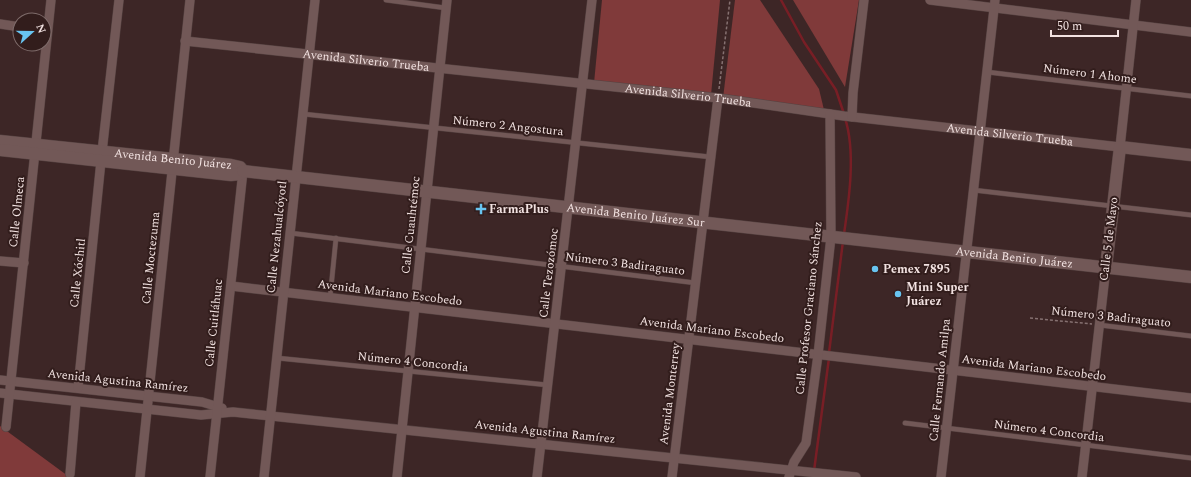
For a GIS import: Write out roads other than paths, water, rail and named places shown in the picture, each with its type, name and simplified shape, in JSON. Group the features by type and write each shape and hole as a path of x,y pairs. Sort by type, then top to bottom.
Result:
{"street":[{"name":"Calle Olmeca","path":"49,12 51,0"},
{"name":"Calle Xóchitl","path":"78,388 119,0"},
{"name":"Calle Moctezuma","path":"140,477 190,0"},
{"name":"Calle Nezahualcóyotl","path":"264,477 315,0"},
{"name":"Calle Tezozómoc","path":"537,477 592,0"},
{"path":"852,117 853,93 864,0"},
{"path":"930,0 994,4 1191,32"},
{"name":"Calle 5 de Mayo","path":"1082,477 1136,0"},
{"name":"Calle Cuauhtémoc","path":"397,477 447,4"},
{"name":"Calle Fernando Amilpa","path":"941,477 994,4"},
{"path":"0,24 12,26"},
{"name":"Avenida Silverio Trueba","path":"185,42 718,98 852,117 1191,155"},
{"name":"Calle Olmeca","path":"6,427 5,394 11,381 44,52"},
{"name":"Avenida Monterrey","path":"672,477 718,98"},
{"name":"Calle Profesor Graciano Sánchez","path":"793,472 794,462 806,443 834,237 830,114"},
{"name":"Avenida Benito Juárez","path":"0,141 35,149 173,164 236,166 240,167 243,171"},
{"name":"Avenida Benito Juárez","path":"0,150 35,149"},
{"name":"Avenida Benito Juárez Sur","path":"243,171 834,237"},
{"name":"Calle Cuitláhuac","path":"210,477 243,171"},
{"name":"Avenida Benito Juárez","path":"834,237 1191,276"},
{"path":"0,261 24,263"},
{"name":"Avenida Mariano Escobedo","path":"231,286 1191,398"},
{"name":"Avenida Agustina Ramírez","path":"0,380 202,402 217,410 232,412 675,458 793,472 823,473 856,477"},
{"name":"Avenida Agustina Ramírez","path":"5,394 201,415 217,410"},
{"path":"70,474 76,402"}],"lane":[{"path":"386,0 447,4"},
{"name":"Número 1 Ahome","path":"987,72 1191,96"},
{"name":"Número 2 Angostura","path":"303,114 711,157"},
{"path":"973,190 1191,216"},
{"name":"Número 3 Badiraguato","path":"290,232 696,283"},
{"path":"330,298 336,238"},
{"name":"Número 3 Badiraguato","path":"1099,325 1191,336"},
{"name":"Número 4 Concordia","path":"276,358 548,385"},
{"name":"Número 4 Concordia","path":"905,422 1191,458"}],"waterway":[{"path":"781,0 804,42 836,90 844,114"},
{"path":"844,234 851,161 845,118"},
{"path":"829,353 843,241"},
{"path":"814,471 829,358"}],"place":[{"name":"FarmaPlus","path":"481,209"},
{"name":"Pemex 7895","path":"875,269"},
{"name":"Mini Super Juárez","path":"898,294"}]}
